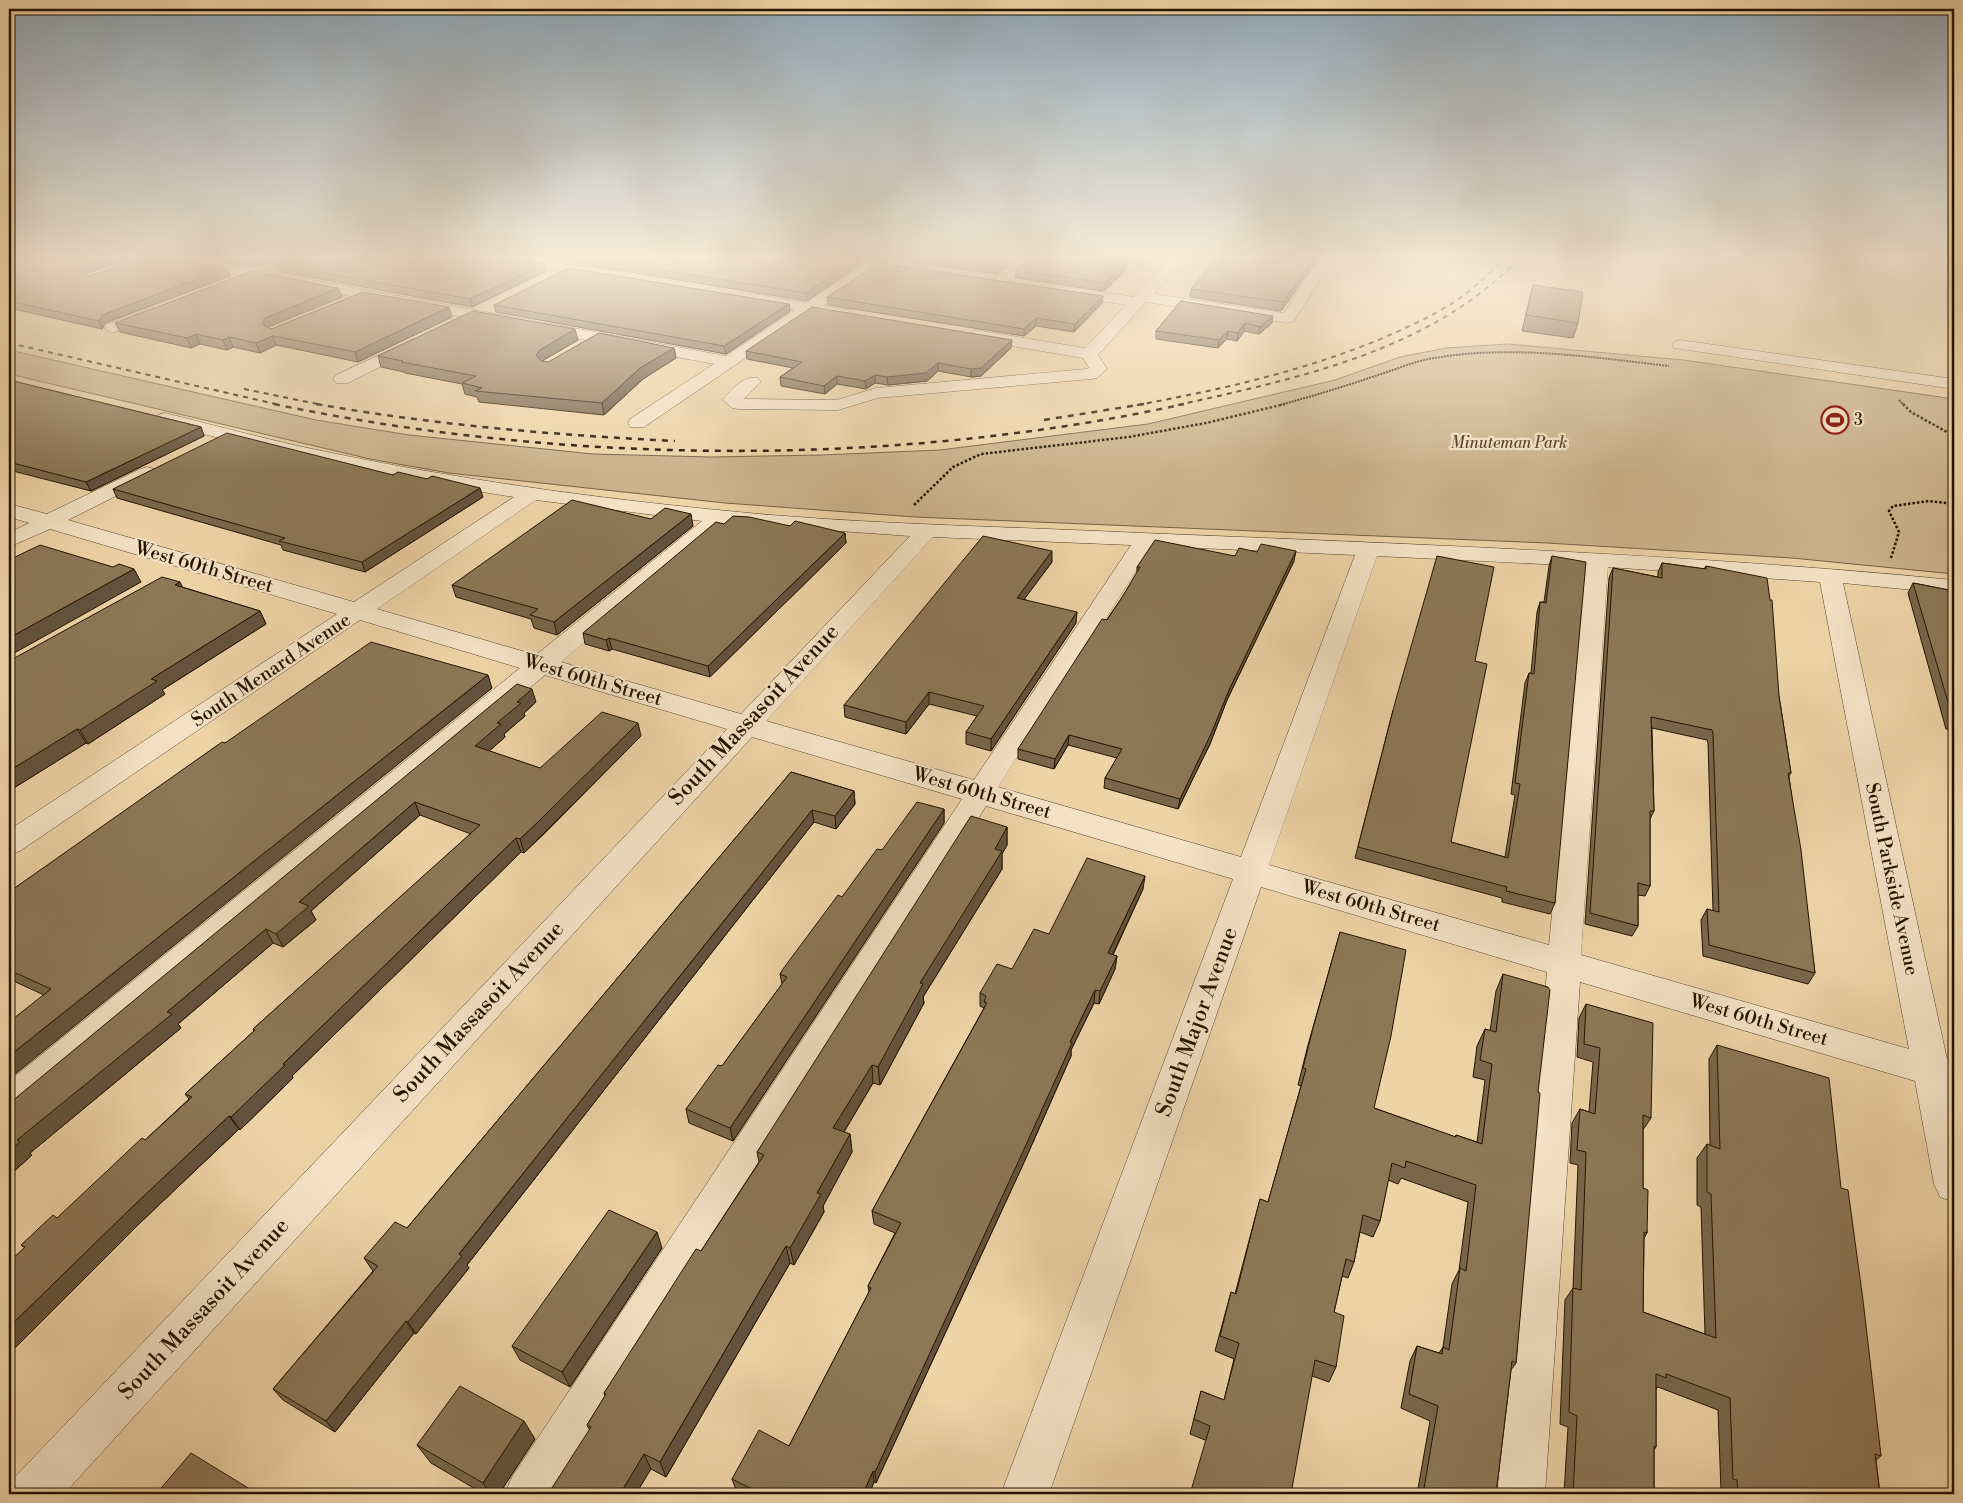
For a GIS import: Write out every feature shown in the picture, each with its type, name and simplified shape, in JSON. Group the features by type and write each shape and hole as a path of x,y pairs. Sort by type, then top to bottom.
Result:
{"street":[{"path":"565,330 728,361"},
{"path":"636,423 775,330"},
{"path":"1089,354 1112,330"},
{"path":"752,382 732,400 738,404 838,404 876,393 1091,374 1098,369 1089,354 955,332"},
{"path":"342,379 431,336"},
{"path":"574,351 598,336"},
{"path":"1680,345 1954,384"},
{"path":"151,416 330,458 532,494 720,516 926,531 1597,560 1830,575 1954,587"},
{"path":"202,447 227,434"},
{"path":"9,541 167,464"},
{"name":"South Menard Avenue","path":"9,844 532,494"},
{"name":"West 60th Street","path":"9,510 1943,1073"},
{"path":"9,1103 720,516"},
{"name":"South Massasoit Avenue","path":"32,1494 926,531"},
{"path":"529,1494 980,792 1145,540"},
{"name":"South Major Avenue","path":"1025,1494 1368,550"},
{"path":"1521,1494 1597,560"},
{"path":"168,578 193,564"},
{"name":"South Parkside Avenue","path":"1830,575 1943,1073 1954,1184"}],"path":[{"path":"910,509 952,467 981,454 1128,437 1223,420 1319,395 1428,359 1467,354 1515,352 1596,357 1672,366"},
{"path":"1906,399 1897,398 1911,412 1954,436"},
{"path":"1888,565 1899,532 1890,517 1889,511 1893,506 1929,501 1954,504"}],"green space":[{"name":"Minuteman Park","path":"1508,344 1683,360 1954,399 1954,574 1792,558 1547,543 915,517 725,503 449,473 370,459 9,374 9,350 316,420 409,435 593,454 711,457 822,455 940,450 1148,424 1335,380 1400,357 1446,348"}],"building":[{"path":"149,330 401,330 355,352 273,336 256,343 229,337 223,340 196,334 187,338"},
{"path":"433,330 573,330 540,350 536,355 541,361 548,362 599,333 674,348 640,368 602,403 475,391 482,388 462,383 476,376 378,356"},
{"path":"635,330 749,330 724,346"},
{"path":"777,330 952,330 1012,340 981,368 971,369 938,363 926,373 887,377 875,375 865,381 837,376 824,386 780,377 802,362 746,351"},
{"path":"1240,330 1238,333 1228,331 1219,340 1156,331"},
{"path":"9,380 201,427 86,482 9,462"},
{"path":"227,433 393,475 398,472 427,479 432,476 480,488 362,562 279,541 285,538 113,489"},
{"path":"572,500 651,519 665,508 691,514 554,622 530,615 538,609 452,585"},
{"path":"733,516 749,517 790,526 795,521 845,533 708,666 609,638 606,640 583,633 716,522 724,524"},
{"path":"983,536 1052,551 1017,598 1077,612 991,739 966,732 984,706 929,692 906,722 844,705"},
{"path":"1155,540 1235,556 1239,548 1257,552 1261,544 1296,551 1229,690 1211,734 1180,799 1105,778 1122,749 1069,735 1055,759 1018,749 1102,619 1107,620 1121,599 1140,567 1137,567"},
{"path":"40,545 113,567 119,564 134,569 9,638 9,560"},
{"path":"1437,556 1494,567 1475,661 1487,664 1451,842 1508,858 1520,784 1515,783 1529,673 1534,674 1540,602 1546,603 1552,556 1586,562 1555,903 1506,891 1507,887 1358,847 1396,699"},
{"path":"1662,563 1706,569 1706,566 1767,578 1770,600 1772,600 1779,696 1791,773 1788,773 1801,850 1815,973 1709,945 1707,909 1719,912 1712,730 1651,717 1654,811 1650,811 1650,886 1638,883 1638,926 1590,913 1613,568 1662,578"},
{"path":"162,577 180,582 175,585 260,611 151,679 157,681 80,730 77,729 9,771 9,661"},
{"path":"1913,583 1954,591 1954,719 1953,719"},
{"path":"371,642 488,675 9,1056 9,1022 51,989 9,970 9,892 222,742 225,743"},
{"path":"517,684 532,689 517,702 521,703 497,723 501,724 475,746 540,768 602,712 638,723 520,839 516,838 231,1117 229,1116 130,1209 9,1327 9,1262 25,1247 21,1245 53,1215 57,1218 142,1138 145,1140 192,1097 185,1094 255,1030 253,1029 480,825 415,802 299,902 309,906 276,934 266,929 167,1012 172,1014 17,1140 20,1142 9,1152 9,1103"},
{"path":"791,772 854,791 835,816 812,810 459,1254 462,1256 408,1322 406,1321 326,1421 273,1389 378,1266 364,1258 395,1222 407,1228"},
{"path":"917,802 944,809 730,1128 686,1109 718,1065 722,1066 787,977 780,974 783,969 838,895 842,897 877,849 882,850"},
{"path":"971,816 1007,827 995,849 1002,851 920,983 923,984 878,1067 872,1065 833,1128 850,1134 817,1193 821,1194 790,1248 786,1246 660,1462 644,1454 620,1494 548,1494 591,1427 587,1425 606,1394 604,1393 696,1249 701,1251 764,1155 757,1152"},
{"path":"1087,858 1145,876 1108,953 1117,956 1100,991 1095,990 1070,1042 1072,1043 1026,1145 875,1472 873,1471 863,1494 755,1494 756,1491 732,1479 759,1430 789,1446 871,1288 868,1286 901,1223 872,1211 987,1003 984,1002 986,996 980,993 997,964 1012,969 1034,929 1049,934"},
{"path":"1340,932 1406,950 1391,1036 1374,1108 1456,1137 1456,1135 1482,1144 1492,1064 1480,1060 1485,1029 1496,1032 1503,974 1548,987 1550,990 1538,1092 1540,1093 1516,1363 1512,1361 1496,1494 1423,1494 1438,1406 1409,1394 1417,1346 1442,1354 1443,1347 1449,1350 1460,1268 1466,1271 1476,1185 1406,1161 1405,1168 1392,1163 1380,1221 1363,1215 1354,1262 1346,1259 1334,1312 1344,1316 1336,1367 1315,1360 1291,1494 1190,1494 1210,1426 1194,1419 1201,1391 1224,1400 1239,1343 1220,1336 1231,1292 1236,1294 1260,1199 1268,1202 1306,1069 1303,1068"},
{"path":"1586,1004 1653,1023 1651,1118 1643,1115 1643,1188 1648,1190 1647,1233 1644,1232 1643,1312 1716,1338 1711,1194 1707,1192 1707,1144 1720,1149 1717,1045 1829,1078 1841,1188 1848,1190 1863,1300 1881,1456 1875,1454 1880,1494 1738,1494 1737,1480 1733,1479 1730,1398 1666,1374 1666,1378 1656,1374 1654,1494 1573,1494 1577,1416 1569,1412 1573,1288 1581,1290 1586,1152 1577,1150 1580,1109 1595,1114 1600,1048 1584,1044"},
{"path":"609,1210 657,1232 562,1372 512,1346"},
{"path":"460,1386 524,1421 483,1483 417,1445"},
{"path":"191,1453 258,1494 156,1494"}],"railway":[{"path":"1137,405 1199,393 1292,370 1353,350 1400,330"},
{"path":"1178,405 1270,384 1315,371 1360,356 1403,339 1420,330"},
{"path":"9,343 280,405"},
{"path":"244,389 323,405"},
{"path":"274,404 385,424 498,439 613,448 729,451 845,448 960,440 1073,425 1184,404"},
{"path":"316,404 405,418 495,428 675,441"},
{"path":"1044,420 1144,404"}],"place":[{"name":"3","path":"1835,420"}]}
